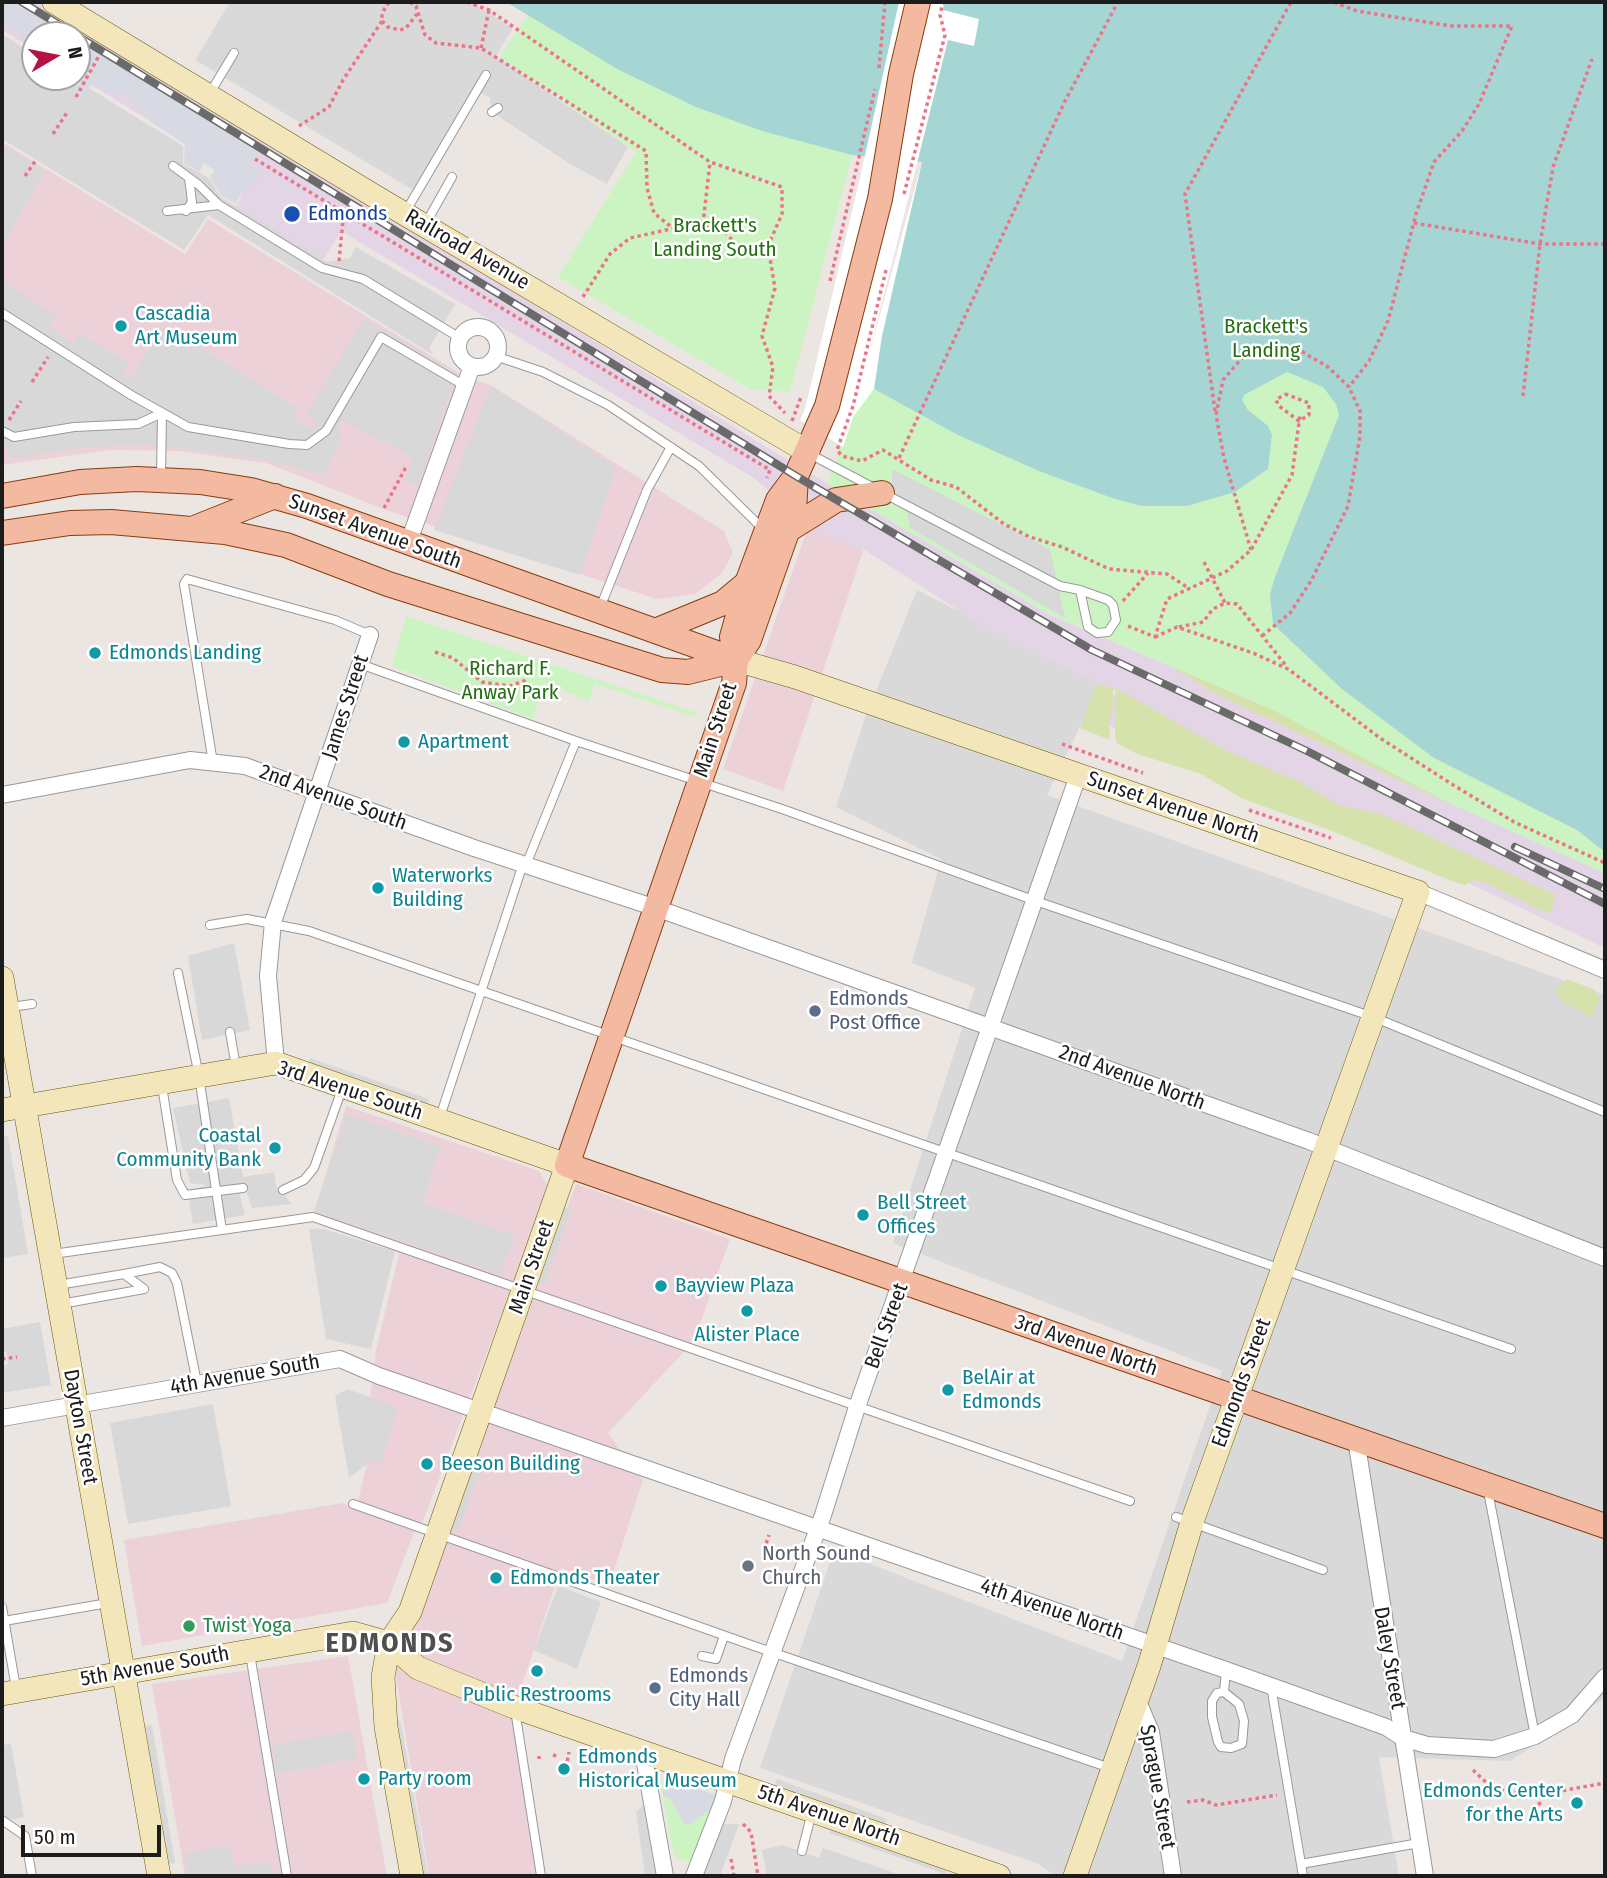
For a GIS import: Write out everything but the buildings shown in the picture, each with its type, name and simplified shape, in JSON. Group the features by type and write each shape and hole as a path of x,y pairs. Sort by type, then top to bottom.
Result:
{"main road":[{"name":"Main Street","path":"736,660 749,640 777,531 778,500 796,476 812,444 836,374 880,199 901,74 918,2"},
{"name":"Sunset Avenue South","path":"2,496 80,482 162,480 226,486 275,496 736,660"},
{"path":"777,531 836,500 882,493"},
{"path":"197,528 275,496"},
{"path":"2,533 84,522 197,528 286,545 388,584 662,670 688,672 736,660"},
{"name":"Main Street","path":"567,1165 733,683 736,660 732,637 747,583 777,531"},
{"path":"655,631 723,603 747,583"},
{"name":"3rd Avenue North","path":"567,1165 1605,1527"}],"street":[{"name":"Railroad Avenue","path":"55,2 425,226 812,444"},
{"path":"475,327 487,329 496,338 495,356 483,366 472,366 461,357 460,338 475,327"},
{"path":"408,544 472,366"},
{"name":"James Street","path":"276,1063 268,976 273,922 370,635"},
{"name":"Sunset Avenue North","path":"736,660 795,677 1418,892 1605,970"},
{"name":"2nd Avenue South","path":"2,795 190,760 245,766 656,908"},
{"name":"Bell Street","path":"694,1876 723,1801 727,1780 771,1652 818,1529 857,1407 903,1282 1032,900 1078,776"},
{"name":"Edmonds Street","path":"1075,1876 1155,1645 1184,1519 1236,1397 1328,1149 1418,892"},
{"name":"2nd Avenue North","path":"656,908 1328,1149 1605,1258"},
{"name":"Dayton Street","path":"2,978 7,1008 13,1109 50,1254 159,1876"},
{"name":"3rd Avenue South","path":"13,1109 276,1063 567,1165"},
{"name":"Main Street","path":"412,1876 386,1727 383,1676 389,1643 410,1612 567,1165"},
{"name":"4th Avenue South","path":"2,1418 340,1359 482,1412"},
{"name":"4th Avenue North","path":"482,1412 1155,1645 1387,1727 1403,1738 1434,1747 1494,1749 1535,1736 1572,1715 1605,1677"},
{"name":"Daley Street","path":"1356,1439 1425,1876"},
{"name":"5th Avenue South","path":"9,1692 353,1633 389,1643"},
{"name":"5th Avenue North","path":"389,1643 418,1668 514,1707 813,1809 968,1871 999,1876"},
{"name":"Sprague Street","path":"1137,1699 1151,1732 1172,1876"},
{"path":"643,1752 664,1876"}],"lane":[{"path":"208,95 234,54"},
{"path":"404,213 486,75"},
{"path":"173,166 219,205 322,268 363,279 460,338"},
{"path":"186,211 192,202 189,177"},
{"path":"425,226 452,177"},
{"path":"167,211 186,211 219,205"},
{"path":"2,313 162,413 188,426 307,445 326,431 381,337 465,386"},
{"path":"495,356 574,386 699,466 777,531"},
{"path":"4,428 14,437 74,427 138,424 162,413"},
{"path":"162,413 162,480"},
{"name":"Railroad Avenue","path":"812,444 882,493 1060,586 1108,600 1114,610"},
{"path":"598,612 647,490 671,447"},
{"path":"213,763 184,584 187,579 335,620 370,635"},
{"path":"1080,590 1088,627 1097,634 1112,629 1116,620 1114,610"},
{"path":"360,664 1373,1017 1605,1112"},
{"path":"439,1120 525,864 576,741"},
{"path":"211,925 247,919 309,931 1511,1349"},
{"path":"178,973 199,1076 222,1230"},
{"path":"7,1008 32,1004"},
{"path":"230,1032 237,1070"},
{"path":"162,1083 177,1180 184,1195 243,1188"},
{"path":"283,1189 294,1187 314,1168 342,1086"},
{"path":"50,1254 313,1217 1130,1501"},
{"path":"56,1295 124,1274 160,1267 172,1273 177,1283 197,1383"},
{"path":"56,1295 144,1289 124,1274"},
{"path":"1487,1485 1535,1736"},
{"path":"353,1504 724,1636 1113,1769"},
{"path":"1184,1519 1323,1570"},
{"path":"4,1621 111,1602"},
{"path":"2,1607 9,1692"},
{"path":"702,1656 716,1659 724,1636"},
{"path":"250,1651 286,1876"},
{"path":"1224,1692 1226,1670"},
{"path":"1271,1686 1303,1876"},
{"path":"1224,1692 1239,1704 1244,1721 1242,1744 1231,1748 1221,1747 1212,1717 1212,1701 1217,1693 1224,1692"},
{"path":"514,1707 541,1876"},
{"path":"802,1851 813,1809"},
{"path":"2,1820 24,1836 32,1876"},
{"path":"1301,1864 1419,1843"}],"path":[{"path":"299,126 321,115 329,107 343,80 382,21 382,13 389,2"},
{"path":"410,2 416,6 425,35 436,43 481,48 646,151 647,188 654,213 677,230"},
{"path":"416,6 421,2"},
{"path":"467,2 489,10 710,162 782,187 782,214 764,255"},
{"path":"878,74 885,2"},
{"path":"899,458 1065,101 1118,2"},
{"path":"1251,550 1224,458 1216,415 1185,194 1291,2"},
{"path":"1334,2 1357,10 1451,26 1512,26 1479,104 1462,131 1434,162 1413,223 1388,321 1369,361 1349,387"},
{"path":"481,48 489,10"},
{"path":"382,21 387,27 400,30 406,28 417,14"},
{"path":"76,97 100,54"},
{"path":"1522,396 1540,244 1553,167 1592,60"},
{"path":"830,281 875,87"},
{"path":"53,134 68,111"},
{"path":"256,159 770,470"},
{"path":"25,176 36,160"},
{"path":"703,224 710,162"},
{"path":"340,210 335,215 343,220 338,257 341,273"},
{"path":"1413,223 1540,244 1605,244"},
{"path":"576,313 589,286 621,243 630,238 703,224 721,228 735,243 752,247 772,265 775,288 762,336 773,367 769,396 792,420"},
{"path":"1216,415 1223,380 1242,358 1270,349 1301,351 1328,367 1349,387 1360,411 1360,436 1348,506 1311,581 1290,613 1262,636"},
{"path":"33,382 49,355"},
{"path":"1292,394 1309,402 1309,415 1299,421 1279,406 1278,396 1292,394"},
{"path":"791,426 801,397"},
{"path":"4,428 21,401"},
{"path":"1155,637 1167,599 1227,571 1251,550 1292,475 1300,415"},
{"path":"837,450 842,456 862,461 883,450 931,480 956,487 1004,524 1030,537 1062,547 1109,569 1167,575 1190,589"},
{"path":"384,508 407,465"},
{"path":"1204,562 1225,603"},
{"path":"1114,610 1149,572"},
{"path":"1112,629 1129,626 1155,637 1177,627 1203,622 1213,610 1225,603 1237,604 1288,669"},
{"path":"1177,627 1253,653 1288,669 1380,738 1450,783 1514,822 1605,863"},
{"path":"435,652 453,658 482,682 510,686 520,685 524,681 533,657"},
{"path":"2,1359 17,1357"},
{"path":"764,1550 769,1535"},
{"path":"566,1768 569,1752"},
{"path":"1473,1770 1492,1788 1505,1793 1538,1795 1605,1783"},
{"path":"1187,1802 1203,1800 1216,1805 1290,1793"},
{"path":"1538,1795 1541,1812"},
{"path":"743,1824 751,1832 758,1876"},
{"path":"731,1859 734,1876"}],"shaded area":[{"path":"2,2 68,2 328,177 778,454 1048,614 1273,710 1443,800 1605,873 1605,948 1452,875 1300,813 1097,720 1117,692 997,635 865,550 820,535 754,478 341,231 323,260 237,207 247,181 91,85 91,21 21,21 21,42 2,30"},
{"path":"2,2 15,2 46,21 21,21 21,32 2,20"},
{"path":"230,2 471,2 513,28 413,190 195,60"},
{"path":"227,19 242,19 248,31 327,80 339,93 376,43 389,43 390,37 415,37 442,57 451,78 463,72 467,78 463,80 462,100 414,177 372,160 203,59"},
{"path":"2,34 21,46 21,91 91,89 183,146 183,164 209,178 221,197 327,262 350,258 356,247 455,304 429,348 433,355 208,215 184,250 2,139"},
{"path":"91,48 260,151 252,164 260,173 247,193 242,192 236,204 222,196 210,178 214,170 204,163 199,172 184,163 185,144 152,123 141,113 143,108 117,91 113,95 94,82 91,86"},
{"path":"494,55 628,147 607,184 570,164 492,112 490,97 476,92"},
{"path":"73,91 87,91 80,100"},
{"path":"2,142 185,254 208,219 459,373 492,386 724,531 733,553 721,574 695,594 657,599 394,513 266,463 178,451 110,450 2,465"},
{"path":"2,144 45,171 2,246"},
{"path":"2,280 57,316 49,327 73,343 80,333 129,363 123,373 131,378 164,325 297,408 292,416 311,429 317,421 306,414 364,319 457,373 418,486 404,480 413,458 384,440 381,442 342,420 337,432 341,436 325,476 263,459 146,444 77,448 9,459 6,444 2,441"},
{"path":"491,386 616,468 580,575 434,530"},
{"path":"892,469 1050,549 1065,618 910,528 907,512 892,485"},
{"path":"813,513 865,545 783,791 723,769"},
{"path":"917,590 1101,683 1047,795 1605,995 1605,1698 1510,1761 1379,1757 1399,1876 1055,1876 1039,1864 760,1768 834,1550 1122,1661 1222,1371 893,1243 975,988 912,963 941,859 836,807 865,718"},
{"path":"234,943 250,1030 202,1040 188,956"},
{"path":"310,1058 429,1099 427,1105 308,1064"},
{"path":"229,1098 243,1177 274,1172 276,1186 292,1204 252,1208 247,1193 242,1190 239,1192 245,1215 193,1224 189,1201 195,1189 207,1185 190,1183 173,1108"},
{"path":"346,1106 539,1171 549,1188 422,1524 358,1501 375,1430 370,1399 376,1350 400,1250 312,1221"},
{"path":"347,1114 440,1146 422,1203 515,1235 501,1274 314,1211"},
{"path":"8,1136 28,1254 2,1258 2,1137"},
{"path":"576,1184 730,1239 694,1341 608,1433 643,1480 609,1586 561,1568 523,1682 515,1694 545,1876 429,1876 395,1671"},
{"path":"565,1207 571,1209 544,1286 538,1284"},
{"path":"309,1229 324,1229 395,1251 371,1349 326,1339"},
{"path":"40,1322 51,1385 2,1393 2,1366 8,1364 6,1351 2,1352 2,1329"},
{"path":"348,1389 398,1408 381,1463 371,1461 349,1478 335,1396"},
{"path":"213,1404 231,1506 128,1524 110,1423"},
{"path":"478,1456 484,1458 459,1530 453,1528"},
{"path":"343,1503 415,1530 387,1603 142,1646 124,1540"},
{"path":"558,1586 601,1602 577,1669 534,1650"},
{"path":"348,1656 387,1876 185,1876 152,1684"},
{"path":"787,1697 832,1714 823,1740 777,1723"},
{"path":"396,1718 401,1723 428,1876 423,1876"},
{"path":"152,1725 175,1863 169,1864 145,1726"},
{"path":"353,1731 357,1758 277,1774 272,1745"},
{"path":"11,1744 24,1817 2,1821 2,1745"},
{"path":"664,1777 716,1795 714,1806 691,1824 684,1824 671,1800 663,1795"},
{"path":"777,1779 887,1819 885,1825 775,1786"},
{"path":"649,1800 662,1876 645,1876 636,1812"},
{"path":"722,1824 739,1824 720,1876 704,1876"},
{"path":"831,1828 947,1868 945,1874 829,1833"},
{"path":"230,1845 235,1867 271,1861 274,1876 188,1876 184,1854"},
{"path":"783,1845 819,1858 823,1848 903,1876 767,1876 762,1850"}],"green space":[{"name":"Brackett's Landing","path":"1605,2 1605,873 1443,800 1273,710 1049,614 827,483 863,387"},
{"name":"Brackett's Landing South","path":"528,15 619,70 762,131 852,155 790,392 750,389 558,277 636,152 499,57"},
{"name":"Richard F. Anway Park","path":"406,616 698,713 695,717 595,684 589,701 544,683 533,719 392,666"},
{"path":"1171,641 1450,800 1450,804 1214,693 1155,655"},
{"path":"1097,684 1113,688 1114,706 1109,721 1110,738 1107,739 1080,728"},
{"path":"1116,688 1225,750 1300,782 1338,805 1381,814 1556,895 1551,911 1547,913 1484,882 1472,880 1465,885 1454,882 1327,829 1243,799 1201,774 1137,754 1117,743"},
{"path":"1567,979 1595,990 1599,999 1592,1017 1563,1002 1556,991"},
{"path":"665,1777 717,1796 693,1859 689,1861 678,1859 673,1852 661,1785"}],"water":[{"name":"Brackett's Landing","path":"506,2 1605,2 1605,852 1577,830 1434,758 1342,689 1273,624 1270,594 1275,577 1339,415 1336,404 1323,387 1287,372 1244,395 1242,400 1248,410 1268,426 1272,435 1268,469 1235,492 1187,506 1142,506 1115,499 1039,471 958,435 874,389 873,365 922,162 852,155 762,131 696,107 619,70"}],"pier":[{"path":"899,2 944,2 943,10 979,19 974,46 948,40 866,366 922,162 882,336 874,389 853,417 843,447 800,420 805,409 860,178"}],"railway":[{"path":"22,2 796,476 1092,650 1307,751 1605,904"},
{"path":"1515,847 1605,889"}],"place":[{"name":"Edmonds","path":"292,214"},
{"name":"Cascadia Art Museum","path":"121,326"},
{"name":"Edmonds Landing","path":"95,653"},
{"name":"Apartment","path":"404,742"},
{"name":"Waterworks Building","path":"378,888"},
{"name":"Edmonds Post Office","path":"815,1011"},
{"name":"Coastal Community Bank","path":"275,1148"},
{"name":"Bell Street Offices","path":"863,1215"},
{"name":"Bayview Plaza","path":"661,1286"},
{"name":"Alister Place","path":"747,1311"},
{"name":"BelAir at Edmonds","path":"948,1390"},
{"name":"Beeson Building","path":"427,1464"},
{"name":"North Sound Church","path":"748,1566"},
{"name":"Edmonds Theater","path":"496,1578"},
{"name":"Twist Yoga","path":"189,1626"},
{"name":"Public Restrooms","path":"537,1671"},
{"name":"Edmonds City Hall","path":"655,1688"},
{"name":"Edmonds Historical Museum","path":"564,1769"},
{"name":"Party room","path":"364,1779"},
{"name":"Edmonds Center for the Arts","path":"1577,1803"}],"district":[{"name":"EDMONDS","path":"390,1644"}]}
